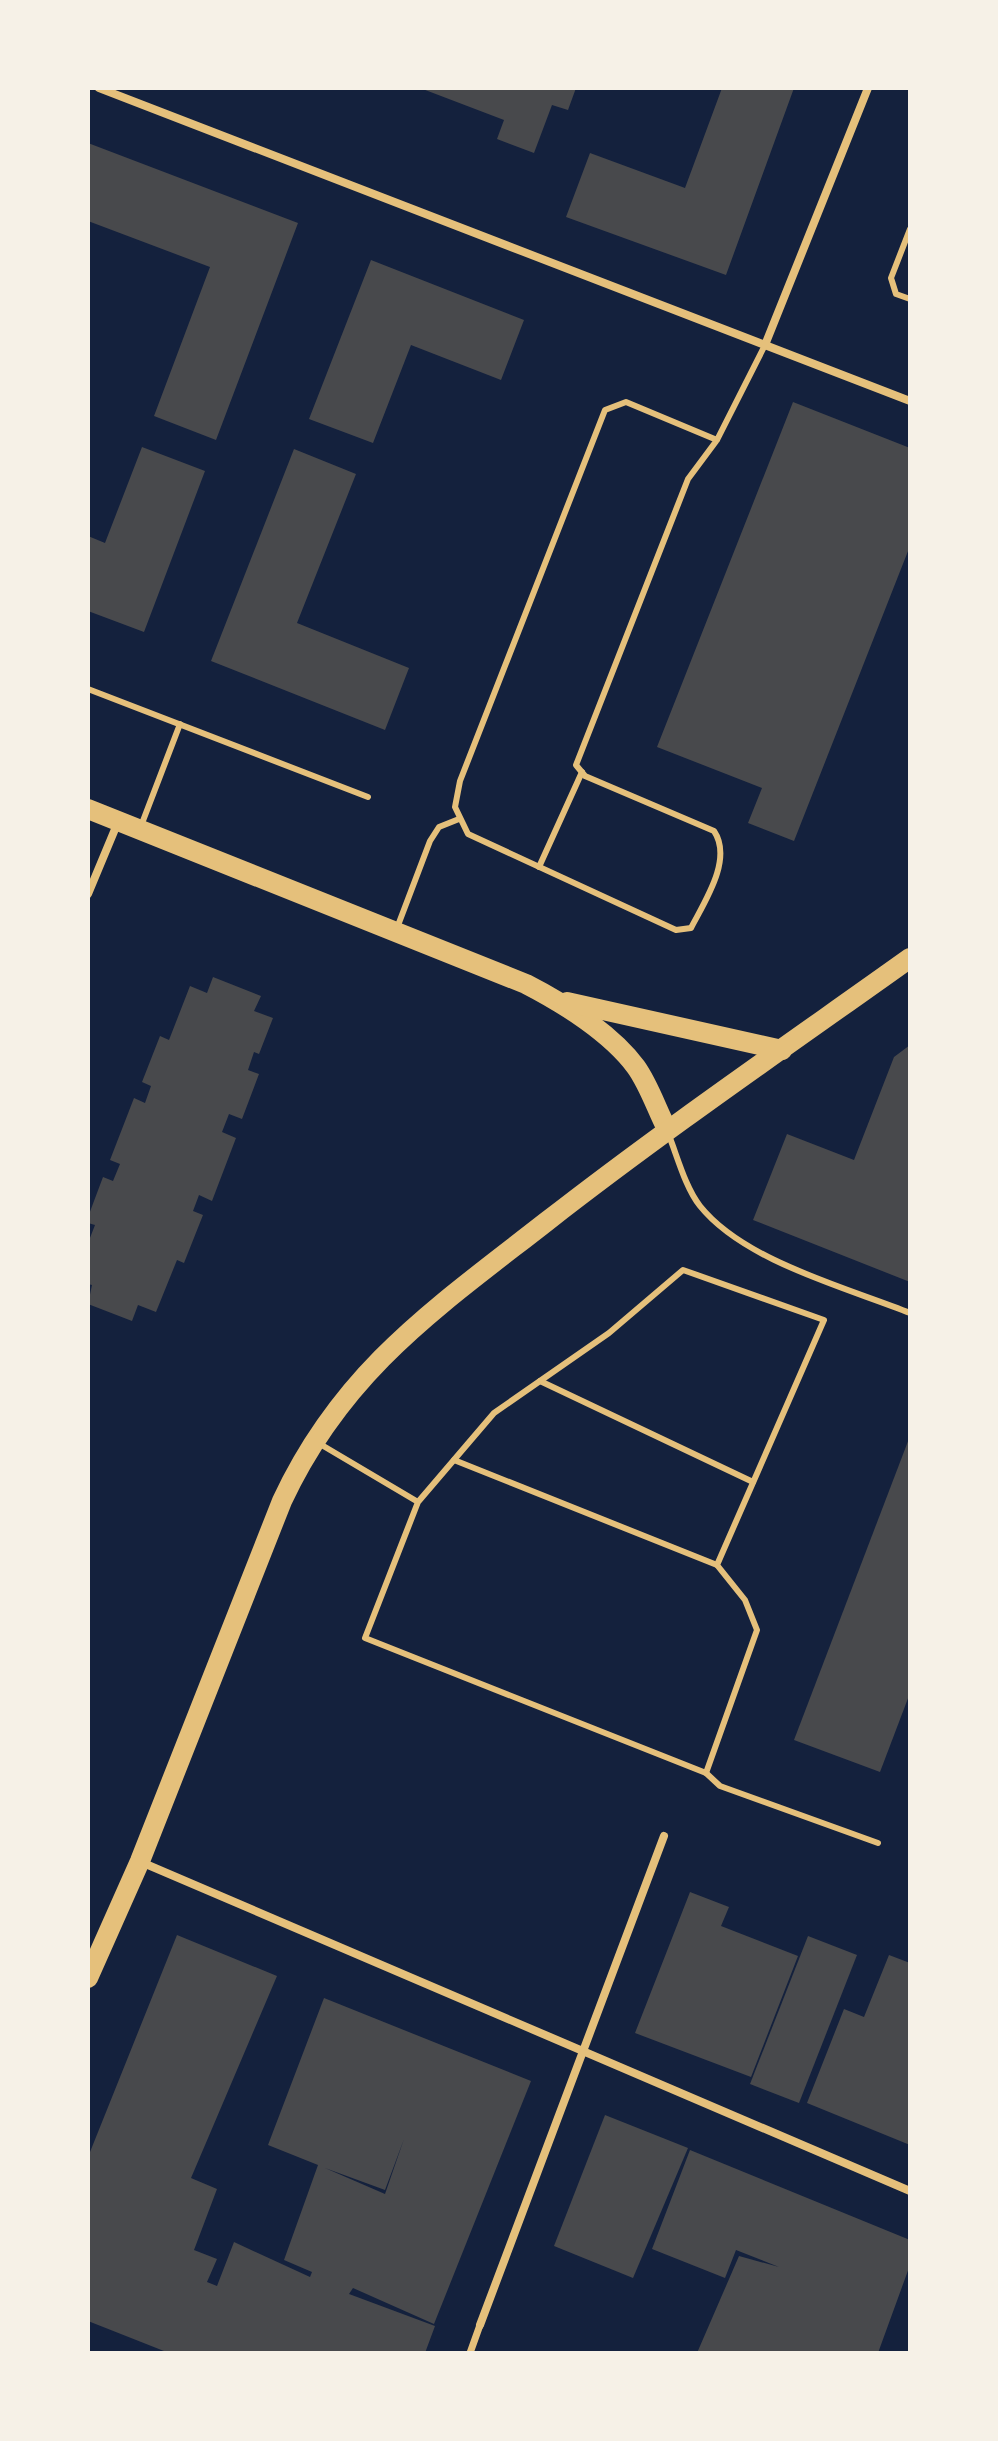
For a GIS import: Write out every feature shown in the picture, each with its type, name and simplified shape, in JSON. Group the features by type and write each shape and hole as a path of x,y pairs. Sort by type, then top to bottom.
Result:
{"main road":[{"path":"88,809 556,999 782,1050"},
{"path":"88,1978 140,1861 282,1501 313,1441 362,1377 415,1324 667,1129 910,958"},
{"path":"556,999 589,1023 636,1067 667,1129"}],"street":[{"path":"99,88 910,401"},
{"path":"765,345 868,88"},
{"path":"88,894 118,821"},
{"path":"470,2353 664,1836"},
{"path":"140,1861 910,2191"}],"lane":[{"path":"910,229 891,278 896,294 910,299"},
{"path":"717,440 626,402 605,410 460,781 455,807 468,834 676,930 691,928 723,852 714,831 582,772 576,765 688,479 717,440 765,345"},
{"path":"88,689 368,797"},
{"path":"140,829 180,724"},
{"path":"539,867 582,772"},
{"path":"396,932 430,841 439,827 459,819"},
{"path":"667,1129 698,1204 728,1232 767,1256 910,1313"},
{"path":"717,1565 824,1320 683,1270 609,1333 494,1413 418,1502 365,1638 706,1773 720,1786 878,1843"},
{"path":"540,1381 753,1482"},
{"path":"313,1441 418,1502"},
{"path":"454,1460 717,1565 745,1600 757,1630 706,1773"}],"building":[{"path":"420,88 576,88 568,110 552,105 534,153 497,139 504,120"},
{"path":"722,88 794,88 726,275 566,217 590,153 685,188"},
{"path":"88,143 298,223 216,440 154,416 210,267 88,221"},
{"path":"371,260 524,320 501,380 411,345 373,443 309,419"},
{"path":"793,402 910,448 910,546 794,841 748,823 762,788 657,747"},
{"path":"142,447 205,471 144,632 88,611 88,536 105,543"},
{"path":"294,449 356,474 297,623 409,668 385,730 211,661"},
{"path":"213,977 261,996 254,1011 273,1018 259,1054 254,1052 248,1070 259,1074 242,1119 229,1114 222,1132 236,1138 212,1201 199,1195 193,1211 203,1215 184,1263 177,1260 156,1312 138,1305 132,1321 88,1304 92,1285 88,1284 88,1243 95,1225 88,1223 88,1217 103,1177 113,1181 120,1164 110,1160 134,1098 145,1103 151,1086 142,1082 160,1036 169,1040 190,986 207,993"},
{"path":"910,1045 910,1282 753,1220 787,1134 854,1160 894,1057"},
{"path":"910,1436 910,1693 880,1772 794,1740"},
{"path":"690,1892 729,1907 721,1926 798,1956 751,2077 635,2033"},
{"path":"177,1935 277,1976 191,2178 217,2189 194,2250 217,2259 207,2282 217,2286 234,2242 310,2277 312,2272 284,2260 318,2165 268,2145 324,1998 531,2081 434,2324 353,2288 349,2294 435,2326 425,2353 169,2353 88,2321 88,2157","holes":["404,2139 385,2194 325,2168 385,2190"]},
{"path":"808,1936 857,1955 799,2103 750,2084"},
{"path":"889,1955 910,1963 910,2145 807,2103 844,2009 864,2017"},
{"path":"605,2115 688,2148 633,2278 554,2246"},
{"path":"690,2150 910,2240 910,2265 878,2353 697,2353 739,2256 779,2267 736,2250 725,2278 652,2249"}]}
